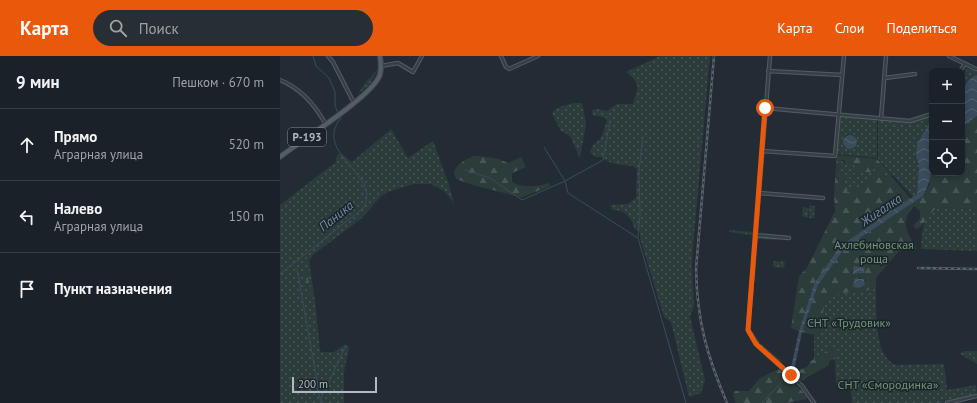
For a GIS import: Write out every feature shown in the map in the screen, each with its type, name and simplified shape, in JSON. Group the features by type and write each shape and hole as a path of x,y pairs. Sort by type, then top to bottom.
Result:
{"main road":[{"name":"Р-193","path":"280,156 354,103 374,86 380,76 380,56"}],"street":[{"path":"328,56 333,62 354,103"},
{"path":"381,66 398,63 413,72 422,56"},
{"path":"501,56 506,67 509,69 538,56"},
{"path":"770,56 748,321 749,333 756,344 807,391 814,403"},
{"path":"762,151 835,156 844,56"},
{"path":"881,119 886,56"},
{"path":"949,56 976,69"},
{"path":"962,68 965,64"},
{"path":"768,71 842,76"},
{"path":"885,78 915,74"},
{"path":"280,80 293,87 307,99 325,123"},
{"path":"765,108 910,121 929,115"},
{"path":"759,193 823,198"},
{"path":"755,235 789,238"},
{"path":"947,403 977,396"}],"green space":[{"path":"660,56 710,56 693,246 692,265 694,307 690,316 705,381 701,393 689,397 671,322 664,317 640,238 640,232 634,228 627,215 621,211 613,210 610,205 628,204 636,198 637,169 633,166 608,162 602,157 595,157 590,152 593,145 601,138 607,120 606,118 593,115 592,110 597,109 607,111 617,104 633,104 638,88 634,79 626,72"},
{"path":"967,68 975,71 977,68 977,75 972,77 965,86 965,72"},
{"path":"378,69 370,84 358,94 365,83"},
{"path":"573,103 582,103 586,124 580,158 570,136 560,130 552,113 557,108"},
{"path":"841,115 877,119 877,158 837,154","holes":["847,134 855,136 856,143 854,149 843,147 844,138"]},
{"path":"929,115 929,123 917,144 916,156 919,165 917,194 913,197 878,159 878,119 914,122"},
{"name":"Ахлебиновская роща","path":"977,116 977,209 937,207 917,229 913,226 920,219 920,211 914,206 907,217 906,227 917,249 899,251 876,278 876,289 827,295 818,334 814,335 802,332 818,285 845,248 923,196 929,186 930,176 965,176 965,125","holes":["853,266 862,266 859,274 852,273","859,278 866,280 864,286 853,287 853,280"]},
{"path":"391,129 408,158 433,141 454,203 444,191 431,184 413,184 388,192 381,196 362,218 313,255 309,261 320,350 321,352 334,352 344,345 349,347 344,372 344,403 280,403 280,205 336,162 336,157 339,154 342,154 352,162"},
{"name":"Ахлебиновская роща","path":"837,155 877,159 888,171 877,175 875,170 879,169 877,164 872,172 861,172 850,181 849,180 857,172 857,167 849,162 848,165 846,165 844,160 841,160 838,167 838,178 839,180 842,176 847,174 842,183 848,186 847,192 859,188 872,180 874,177 891,176 911,199 840,246 814,284 799,331 791,328 799,276 807,268 835,211 834,194"},
{"path":"474,156 483,156 508,163 521,157 526,167 512,173 512,182 530,186 549,183 551,186 520,198 456,179 454,174 456,168 467,159"},
{"path":"841,160 846,165 848,165 849,162 857,167 857,172 849,180 877,164 879,169 875,172 888,171 893,176 875,177 865,185 847,192 842,183 845,178 839,180 838,178 839,163"},
{"path":"810,202 811,206 815,206 814,218 809,218"},
{"path":"803,207 809,208 808,218 802,216"},
{"path":"937,207 977,209 977,251 921,249 924,226 928,216"},
{"path":"729,230 754,231 754,234 751,235 729,232"},
{"path":"757,237 777,238 777,240 758,239 755,281 753,281"},
{"path":"774,261 785,262 784,268 773,267"},
{"path":"306,267 312,300 311,301 304,269"},
{"path":"876,289 878,332 880,343 889,361 896,365 944,364 947,390 976,385 977,395 939,403 852,403 850,384 836,385 835,359 839,353 833,347 814,359 814,335 818,333 827,295"},
{"path":"753,332 760,343 782,361 780,363 756,343 751,333"},
{"path":"833,347 837,349 839,353 835,359 829,361 829,365 805,380 801,381 797,378 799,370 807,367 811,361"},
{"path":"964,351 977,351 977,364 960,354"},
{"path":"779,369 807,396 807,399 786,403 736,403 733,394 735,391 749,391 760,378"}],"water":[{"path":"977,75 977,116 965,125 965,86"},
{"path":"929,123 929,176 930,176 923,196 845,248 818,285 802,332 794,370 791,368 799,331 814,284 840,246 917,194 919,165 916,156 917,144"},
{"path":"847,135 853,135 857,139 857,145 853,149 847,149 843,145 843,139"},
{"path":"853,266 865,267 864,273 853,274"},
{"path":"854,279 864,279 865,285 859,288 853,287"}],"waterway":[{"name":"Паника","path":"313,56 316,66 329,78 335,92 335,106 338,113"},
{"name":"Паника","path":"280,274 362,209 367,197 365,186 341,154 335,143 334,131 341,118 340,116"},
{"path":"465,170 490,178 522,200 565,181 603,160 610,120"},
{"path":"638,237 640,214 639,170 643,136"},
{"path":"544,147 565,181 568,193 638,238 686,403"},
{"path":"297,269 321,403"},
{"path":"321,399 345,347"},
{"name":"Жигалка","path":"762,403 788,375"}],"railway":[{"path":"714,56 696,269 698,305 704,338 714,370 727,403"},
{"path":"918,268 977,269"}],"route":[{"path":"765,108 748,330 751,339 791,375"}],"park label":[{"name":"СНТ «Трудовик»","path":"849,322"},
{"name":"СНТ «Смородинка»","path":"888,384"}]}
